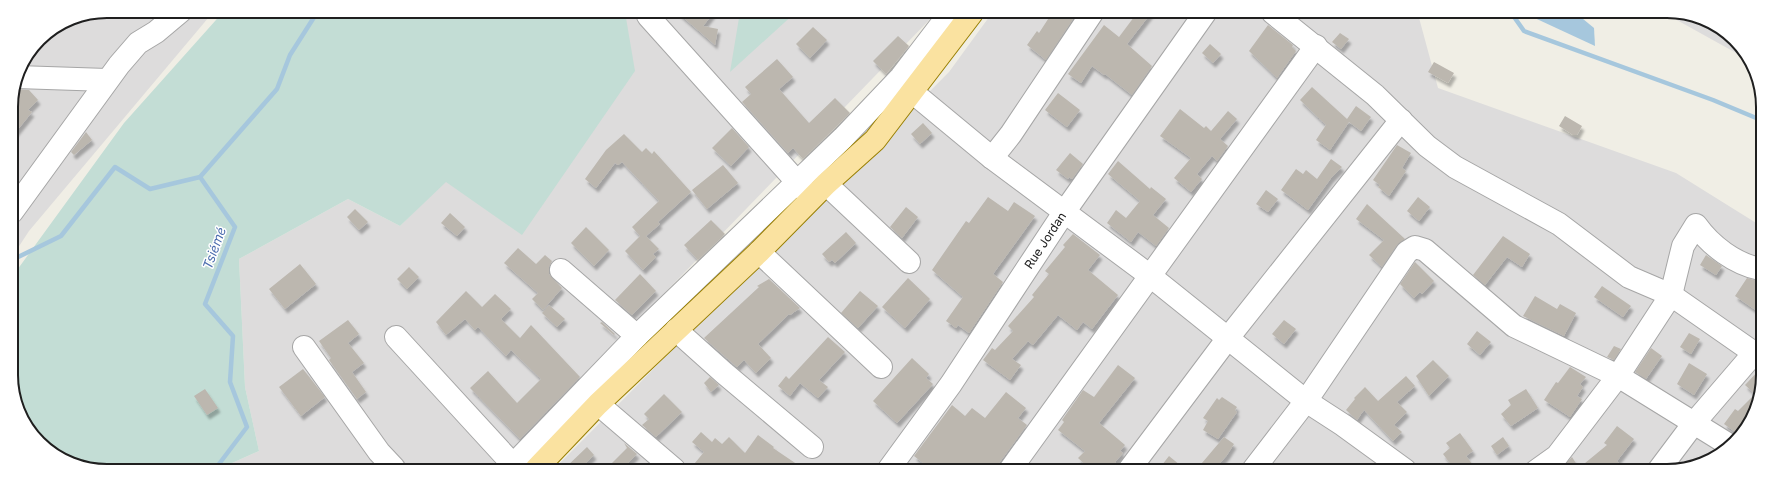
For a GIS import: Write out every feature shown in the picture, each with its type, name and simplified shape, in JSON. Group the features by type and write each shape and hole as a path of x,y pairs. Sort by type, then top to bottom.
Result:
{"main road":[{"path":"530,464 598,404 759,252 819,191 875,140 968,18"}],"street":[{"path":"18,204 107,80 138,43 156,32 173,18"},
{"path":"650,18 798,181 819,191 909,262"},
{"path":"528,464 637,336 844,138 901,76 946,18"},
{"path":"992,158 1011,134 1089,18"},
{"name":"Rue Jordan","path":"893,464 951,384 1065,212 1201,18"},
{"path":"1280,18 1375,95 1427,146 1454,167 1559,224 1629,278 1671,295 1756,353"},
{"path":"1014,464 1316,46"},
{"path":"23,77 107,80"},
{"path":"911,92 992,158 1149,276 1306,401 1344,425 1395,464"},
{"path":"1134,464 1228,338 1401,120"},
{"path":"1545,464 1556,456 1618,376 1671,295 1683,246 1696,225 1712,244 1748,267 1756,269"},
{"path":"1257,464 1306,401 1407,252 1416,248 1425,250 1514,326 1618,376 1725,443"},
{"path":"759,252 881,367"},
{"path":"561,270 637,336"},
{"path":"676,330 724,373 812,447"},
{"path":"396,337 521,464"},
{"path":"304,347 379,452 390,464"},
{"path":"1663,464 1694,424 1756,355"},
{"path":"598,404 668,464"}],"shaded area":[{"path":"107,18 208,18 29,231 18,248 18,101 21,84 25,73 36,53 48,40 58,33 68,27 84,21"},
{"path":"218,18 626,18 635,71 522,235 446,182 400,226 348,199 239,259 245,387 259,451 230,464 107,464 79,459 53,446 44,438 36,429 27,414 23,403 18,375 18,269 124,123"},
{"path":"608,18 931,18 499,464 230,464 259,451 245,387 239,259 348,199 400,226"},
{"path":"739,18 789,18 730,72"},
{"path":"988,18 1419,18 1438,88 1676,173 1756,223 1756,375 1754,392 1747,414 1734,434 1716,449 1706,455 1690,461 1673,464 559,464 949,72"},
{"path":"1535,18 1582,18 1594,28 1595,46"},
{"path":"1674,19 1706,27 1721,36 1739,54"}],"building":[{"path":"684,18 709,18 703,26 718,29 715,45"},
{"path":"1049,18 1074,18 1046,60 1027,45 1037,31 1039,33"},
{"path":"1133,18 1147,18 1127,44 1152,66 1132,95 1092,66 1081,83 1068,74 1104,25 1119,37"},
{"path":"1268,25 1293,45 1292,47 1296,51 1277,78 1249,51"},
{"path":"813,27 827,40 810,58 796,44"},
{"path":"1340,33 1349,39 1341,49 1332,42"},
{"path":"898,36 909,46 886,74 873,61"},
{"path":"1210,44 1221,54 1213,63 1202,53"},
{"path":"777,59 793,77 779,89 809,123 835,98 850,113 803,159 793,148 788,153 742,102 751,94 745,87"},
{"path":"1434,62 1454,73 1448,83 1428,72"},
{"path":"1312,87 1347,119 1356,106 1371,117 1361,131 1349,122 1330,150 1316,140 1326,125 1300,100"},
{"path":"20,89 29,90 38,100 28,110 32,112 18,129 18,101"},
{"path":"1058,93 1080,110 1067,127 1045,110"},
{"path":"1180,109 1204,128 1206,126 1211,131 1228,111 1237,119 1220,139 1228,146 1217,161 1212,156 1197,174 1202,179 1191,192 1174,178 1191,158 1160,136"},
{"path":"1565,116 1582,126 1577,135 1573,135 1559,126"},
{"path":"923,123 932,133 920,144 911,134"},
{"path":"732,128 749,147 731,166 712,148"},
{"path":"86,132 92,140 74,155 71,152"},
{"path":"624,134 642,152 646,148 652,154 654,151 691,192 658,222 660,224 646,236 659,249 653,254 656,257 643,270 625,251 640,236 632,227 659,201 622,162 618,165 615,163 596,188 585,179 606,150"},
{"path":"1397,145 1411,153 1402,168 1406,171 1389,196 1378,187 1380,185 1373,180"},
{"path":"1070,153 1083,164 1072,179 1069,177 1068,179 1056,170"},
{"path":"1331,159 1342,167 1331,178 1308,210 1281,190 1296,169 1303,174 1306,170 1317,179"},
{"path":"1118,161 1150,189 1151,187 1166,199 1153,215 1169,228 1156,246 1138,232 1131,242 1107,223 1116,210 1126,218 1140,201 1108,174"},
{"path":"723,165 738,183 707,209 692,190"},
{"path":"1266,190 1278,199 1268,212 1256,204"},
{"path":"988,197 1008,211 1014,202 1035,216 993,274 1003,282 969,333 958,325 956,328 946,321 963,297 932,270 966,221 969,223"},
{"path":"1418,197 1430,207 1419,221 1407,211"},
{"path":"1367,204 1405,239 1397,245 1382,267 1369,255 1384,240 1356,219"},
{"path":"906,207 918,217 902,238 890,227"},
{"path":"355,209 368,222 359,230 347,217"},
{"path":"450,213 465,227 457,236 441,223"},
{"path":"711,220 725,234 698,260 684,245"},
{"path":"586,227 609,250 594,266 571,243"},
{"path":"846,232 856,243 835,263 832,260 829,262 822,254"},
{"path":"1073,234 1100,255 1088,270 1118,295 1092,329 1083,322 1077,330 1058,315 1033,345 1028,341 1012,359 1021,365 1010,380 983,360 992,348 995,350 1013,331 1008,326 1034,297 1032,295 1049,274 1045,271 1065,247 1063,245"},
{"path":"1503,236 1530,254 1522,267 1507,257 1485,285 1473,275"},
{"path":"518,248 536,264 545,255 552,261 549,267 549,274 562,288 543,310 532,299 538,293 504,263"},
{"path":"1706,255 1722,266 1716,275 1700,265"},
{"path":"1415,262 1434,281 1422,294 1420,292 1414,298 1400,284"},
{"path":"300,264 316,284 285,309 269,289"},
{"path":"409,267 419,277 407,289 397,279"},
{"path":"640,274 656,291 632,315 615,300"},
{"path":"908,278 930,299 905,328 882,307"},
{"path":"1747,278 1756,280 1756,310 1735,296"},
{"path":"769,279 800,308 790,315 789,314 758,344 771,358 756,373 744,360 737,367 704,338 759,287 757,286"},
{"path":"1602,286 1631,306 1623,317 1594,297"},
{"path":"466,291 482,307 495,294 511,309 501,319 520,338 531,325 580,377 520,439 470,388 488,371 517,403 541,379 511,350 506,356 478,327 475,330 465,319 446,335 436,322"},
{"path":"860,291 878,306 858,328 841,313"},
{"path":"1535,296 1557,309 1560,304 1576,313 1564,336 1523,316"},
{"path":"549,305 565,319 557,327 542,313"},
{"path":"348,320 359,334 348,343 364,363 352,372 366,392 357,399 329,360 331,358 319,341"},
{"path":"1284,320 1296,329 1284,344 1272,334"},
{"path":"602,322 615,334 614,335 600,323"},
{"path":"1477,331 1491,342 1480,355 1467,344"},
{"path":"1689,333 1700,339 1691,354 1680,347"},
{"path":"828,337 845,352 819,380 828,387 818,398 800,383 790,396 778,386 786,376 789,379"},
{"path":"1614,346 1621,349 1614,360 1607,357"},
{"path":"1651,348 1662,356 1646,379 1635,372"},
{"path":"912,358 929,374 926,378 933,384 897,423 873,401"},
{"path":"1433,360 1449,376 1429,396 1416,376"},
{"path":"1689,363 1707,374 1694,395 1677,384"},
{"path":"1118,365 1135,378 1099,423 1125,445 1120,451 1123,453 1115,462 1117,464 1084,464 1078,458 1085,451 1058,430 1064,422 1062,420 1083,390 1094,397"},
{"path":"1570,367 1586,377 1580,384 1583,387 1577,396 1582,399 1570,417 1544,400 1556,382 1558,383"},
{"path":"303,369 325,397 301,416 279,387"},
{"path":"1756,373 1754,393 1745,385"},
{"path":"1406,376 1415,386 1397,402 1407,412 1394,425 1402,432 1393,441 1364,410 1357,420 1346,410 1355,399 1354,398 1365,387 1378,401"},
{"path":"710,377 719,385 711,392 704,383"},
{"path":"205,389 218,408 207,415 194,396"},
{"path":"1526,389 1538,408 1511,426 1501,414 1511,405 1508,400"},
{"path":"1006,392 1026,408 1018,418 1027,425 998,464 922,464 923,463 914,456 952,405 965,416 972,408 985,418"},
{"path":"664,394 682,412 656,437 642,425 649,419 644,414"},
{"path":"1753,396 1747,414 1735,432 1724,424 1735,409 1738,411"},
{"path":"1222,397 1237,407 1235,410 1237,412 1218,439 1203,430 1208,421 1203,418 1217,398 1219,400"},
{"path":"1617,426 1634,439 1617,461 1620,464 1584,464 1607,445 1604,443"},
{"path":"701,432 712,442 715,438 722,444 729,437 745,453 758,435 774,447 773,448 797,464 694,464 704,452 692,442"},
{"path":"1460,433 1473,451 1466,456 1472,464 1450,464 1443,454 1450,448 1446,443"},
{"path":"1224,437 1234,444 1219,464 1201,464"},
{"path":"1503,437 1509,446 1497,455 1491,446"},
{"path":"624,443 637,454 627,464 611,464 627,448"},
{"path":"587,447 594,455 585,464 569,464"},
{"path":"1169,456 1179,464 1163,464"},
{"path":"1572,457 1576,464 1565,464"}],"waterway":[{"name":"Tsiémé","path":"219,464 247,427 230,382 233,336 205,304 235,227 200,177 277,89 290,55 314,18"},
{"path":"1515,18 1524,31 1713,100 1756,118"},
{"path":"18,257 61,236 115,167 150,189 200,177"}]}
